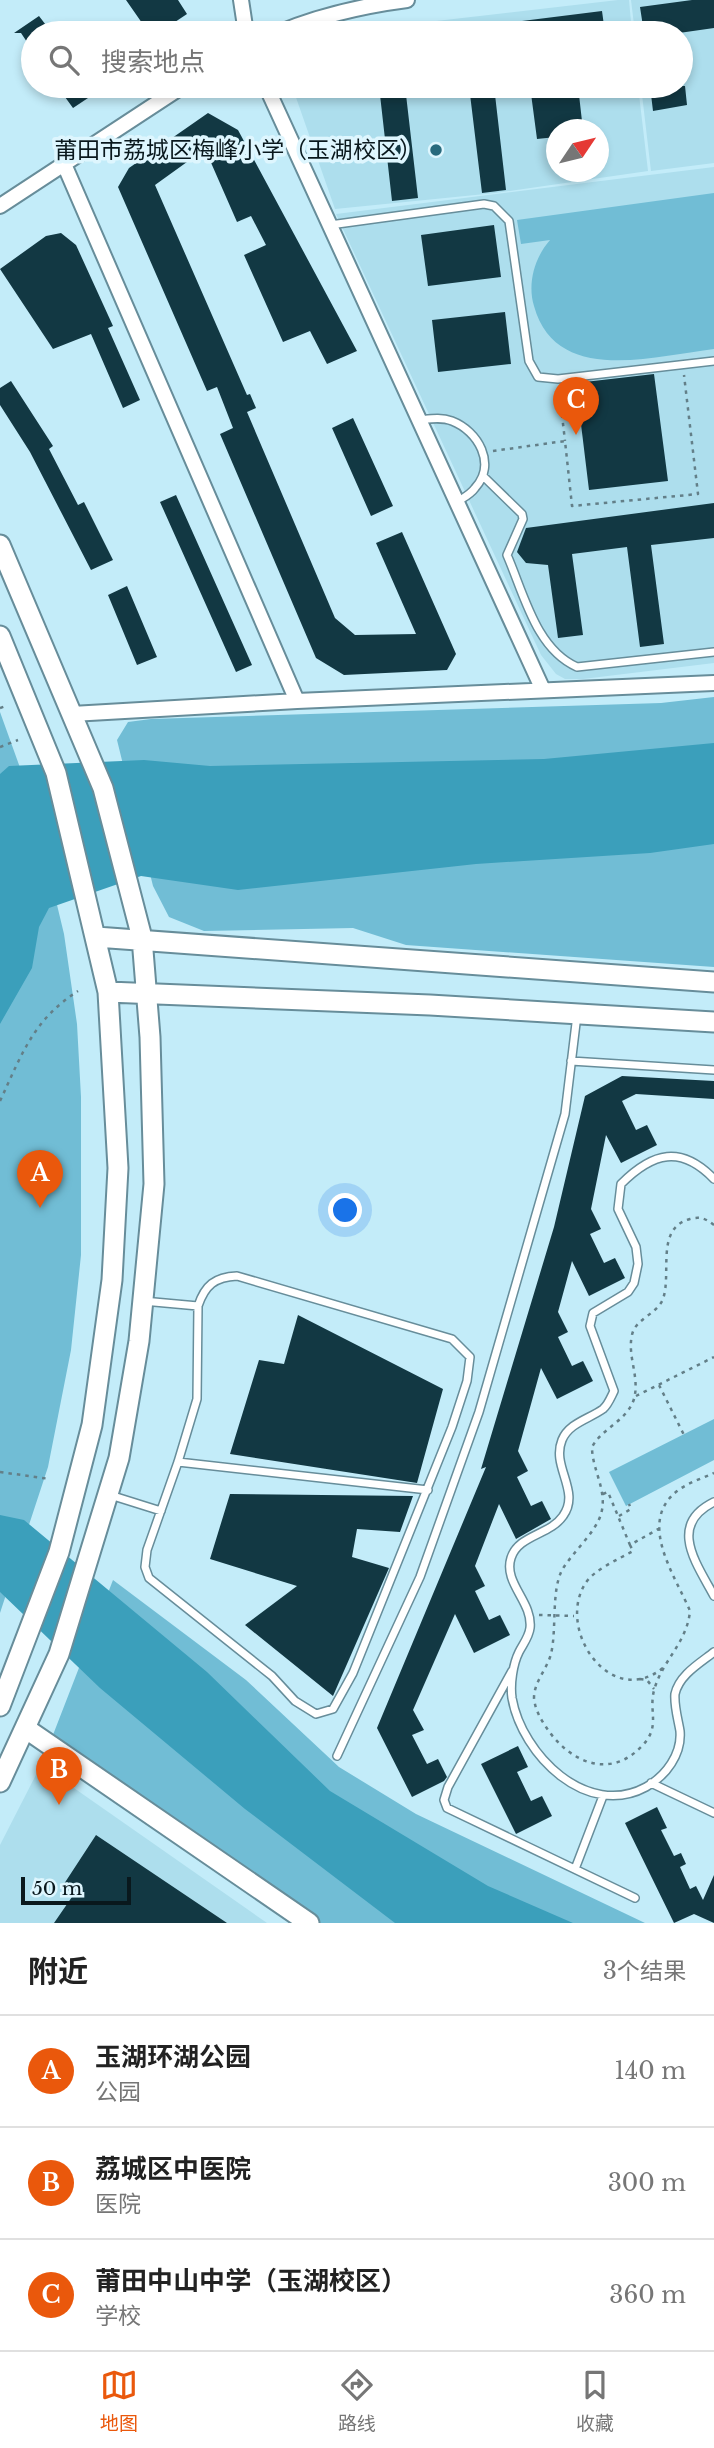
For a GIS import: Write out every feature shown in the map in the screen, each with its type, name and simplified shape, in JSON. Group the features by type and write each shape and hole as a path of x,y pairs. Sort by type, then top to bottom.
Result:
{"main road":[{"path":"0,545 103,788 142,938 155,1184 127,1422 109,1495 59,1654 0,1782"},
{"path":"0,636 56,773 96,937 108,992 118,1168 105,1350 92,1425 69,1519 0,1706"},
{"path":"96,937 142,938 714,982"},
{"path":"108,992 430,1005 714,1023"},
{"path":"25,1728 309,1923"}],"street":[{"path":"241,0 244,21"},
{"path":"308,21 356,7 407,0"},
{"path":"0,206 165,98"},
{"path":"272,98 543,690"},
{"path":"64,164 297,701"},
{"path":"72,715 297,701 714,683"}],"lane":[{"path":"330,225 484,204 494,206 509,221 529,360 538,377 558,379 714,361"},
{"path":"419,420 440,418 453,421 478,440 483,452 483,476 475,489 457,502"},
{"path":"483,476 522,514 523,519 507,555 547,646 566,663 577,667 714,652"},
{"path":"337,1756 420,1577 479,1412 565,1114 577,1014"},
{"path":"571,1061 714,1070"},
{"path":"635,1898 447,1808 444,1800 448,1787 514,1667 530,1628 529,1614 509,1572 511,1557 519,1545 562,1518 570,1495 559,1450 562,1438 576,1424 605,1408 614,1391 590,1326 593,1313 628,1292 634,1283 638,1264 636,1247 618,1209 621,1184 648,1163 669,1155 694,1161 714,1179"},
{"path":"237,1276 440,1335 458,1344 470,1357 467,1381 428,1490 353,1673 333,1709 316,1714 295,1701 272,1676 149,1578 145,1567 147,1550 197,1399 198,1306 203,1292 213,1281 237,1276"},
{"path":"143,1301 198,1306"},
{"path":"178,1462 428,1490"},
{"path":"109,1495 160,1511"},
{"path":"714,1502 703,1507 688,1531 689,1547 714,1596"},
{"path":"514,1667 512,1697 523,1729 534,1746 567,1781 603,1796 634,1791 651,1783 672,1763 678,1751 680,1735 676,1694 681,1680 714,1653"},
{"path":"651,1783 714,1812"},
{"path":"575,1869 603,1796"}],"path":[{"path":"558,379 572,506 698,494 682,365"},
{"path":"483,452 565,441"},
{"path":"0,708 6,706"},
{"path":"0,747 18,740"},
{"path":"0,1101 30,1035 53,1007 78,991"},
{"path":"634,1397 632,1335 636,1326 662,1301 667,1280 666,1246 670,1234 684,1221 694,1218 705,1218 714,1225"},
{"path":"714,1357 634,1397 615,1425 597,1439 592,1447 603,1494 601,1518 560,1575 551,1655 537,1685 534,1700 540,1719 567,1753 595,1765 612,1764 629,1757 644,1744 655,1725 654,1691 687,1630 690,1611 660,1545 663,1510 671,1497 682,1487 714,1472"},
{"path":"659,1385 684,1434"},
{"path":"0,1472 50,1479"},
{"path":"603,1494 608,1492 633,1551 585,1582 576,1616 583,1640 604,1669 622,1681 647,1680 654,1691"},
{"path":"619,1516 631,1509 629,1504"},
{"path":"630,1545 660,1528"},
{"path":"529,1614 576,1616"},
{"path":"640,1679 667,1664"}],"shaded area":[{"path":"629,0 631,21 436,21"},
{"path":"631,0 714,0 714,163 651,171 642,98 693,98 693,21 634,21"},
{"name":"莆田市荔城区梅峰小学（玉湖校区）","path":"296,98 639,98 648,171 609,177 609,119 546,119 546,182 572,182 495,193 335,209"},
{"path":"714,167 714,663 565,679 556,674 541,655 336,214"},
{"path":"714,193 714,349 636,360 610,360 585,357 563,347 546,331 534,306 531,288 540,254 550,240 521,244 517,220"},
{"path":"714,697 714,967 406,945 353,928 204,931 169,917 153,886 117,740 128,722 151,719 661,703"},
{"path":"0,712 32,801 64,934 77,1024 81,1097 81,1255 71,1350 48,1467 0,1613"},
{"path":"714,743 714,844 650,853 476,864 238,890 141,876 49,908 39,927 32,968 0,1024 0,774 9,766 144,760 210,766 544,759"},
{"path":"714,1419 714,1460 626,1506 609,1472"},
{"path":"0,1515 24,1520 207,1672 330,1791 488,1886 573,1923 395,1923 245,1809 100,1688 0,1592"},
{"path":"113,1580 246,1680 339,1767 416,1814 645,1923 318,1923 51,1740"},
{"path":"41,1765 267,1923 0,1923 0,1845"}],"building":[{"path":"126,0 178,0 187,14 176,21 141,21"},
{"path":"714,0 714,28 693,31 693,21 642,21 640,7"},
{"path":"602,11 603,21 522,21"},
{"path":"66,98 88,98 73,108"},
{"path":"380,98 406,98 418,198 392,201"},
{"path":"470,98 495,98 506,190 482,193"},
{"path":"532,98 579,98 582,119 546,119 546,138 537,139"},
{"path":"651,98 686,98 687,105 653,111"},
{"path":"208,113 238,130 357,351 327,364 310,331 283,342 244,255 266,245 251,216 237,222 205,149 155,185 247,395 250,394 256,408 247,412 335,618 355,635 416,634 376,543 402,532 456,654 447,670 344,675 316,658 220,434 233,428 217,387 207,391 118,187 129,168"},
{"path":"494,225 501,277 428,286 421,235"},
{"path":"61,233 76,245 113,326 108,328 140,400 123,408 91,334 53,349 0,269 46,236"},
{"path":"505,312 511,364 438,372 432,320"},
{"path":"654,374 668,481 589,490 576,383"},
{"path":"11,381 53,446 49,449 78,505 84,502 113,560 91,570 30,452 0,405 0,388"},
{"path":"353,418 393,506 371,516 332,428"},
{"path":"176,495 252,665 236,672 160,502"},
{"path":"714,503 714,538 651,545 664,644 640,647 627,547 572,554 583,635 558,638 548,565 526,563 517,552 526,528"},
{"path":"127,586 157,657 137,665 108,595"},
{"path":"622,1076 714,1081 714,1099 636,1094 622,1101 636,1130 647,1125 657,1145 621,1163 606,1135 591,1209 601,1229 590,1234 604,1263 615,1258 625,1278 589,1296 572,1261 558,1312 568,1332 558,1337 572,1366 583,1361 593,1381 557,1399 541,1368 518,1451 528,1471 517,1477 531,1506 542,1501 551,1519 516,1539 499,1504 475,1566 485,1586 475,1591 489,1620 500,1615 510,1635 474,1653 455,1614 413,1710 424,1730 412,1735 427,1764 438,1759 447,1777 412,1797 377,1728 486,1467 481,1469 554,1227 585,1096"},
{"path":"298,1315 443,1389 417,1483 230,1454 259,1360 284,1364"},
{"path":"230,1494 413,1496 400,1532 357,1529 352,1557 389,1568 333,1696 245,1625 297,1586 210,1559"},
{"path":"518,1746 528,1767 517,1772 531,1801 542,1796 552,1816 516,1834 481,1764"},
{"path":"657,1807 667,1828 661,1830 674,1856 681,1853 686,1864 680,1867 690,1889 696,1886 703,1900 714,1875 714,1923 694,1914 674,1923 625,1823"},
{"path":"96,1835 227,1923 54,1923 74,1894 62,1887"}],"place":[{"name":"莆田市荔城区梅峰小学（玉湖校区）","path":"436,150"},
{"name":"莆田中山中学（玉湖校区）","path":"576,435"},
{"name":"玉湖环湖公园","path":"40,1208"},
{"name":"荔城区中医院","path":"59,1805"}]}
